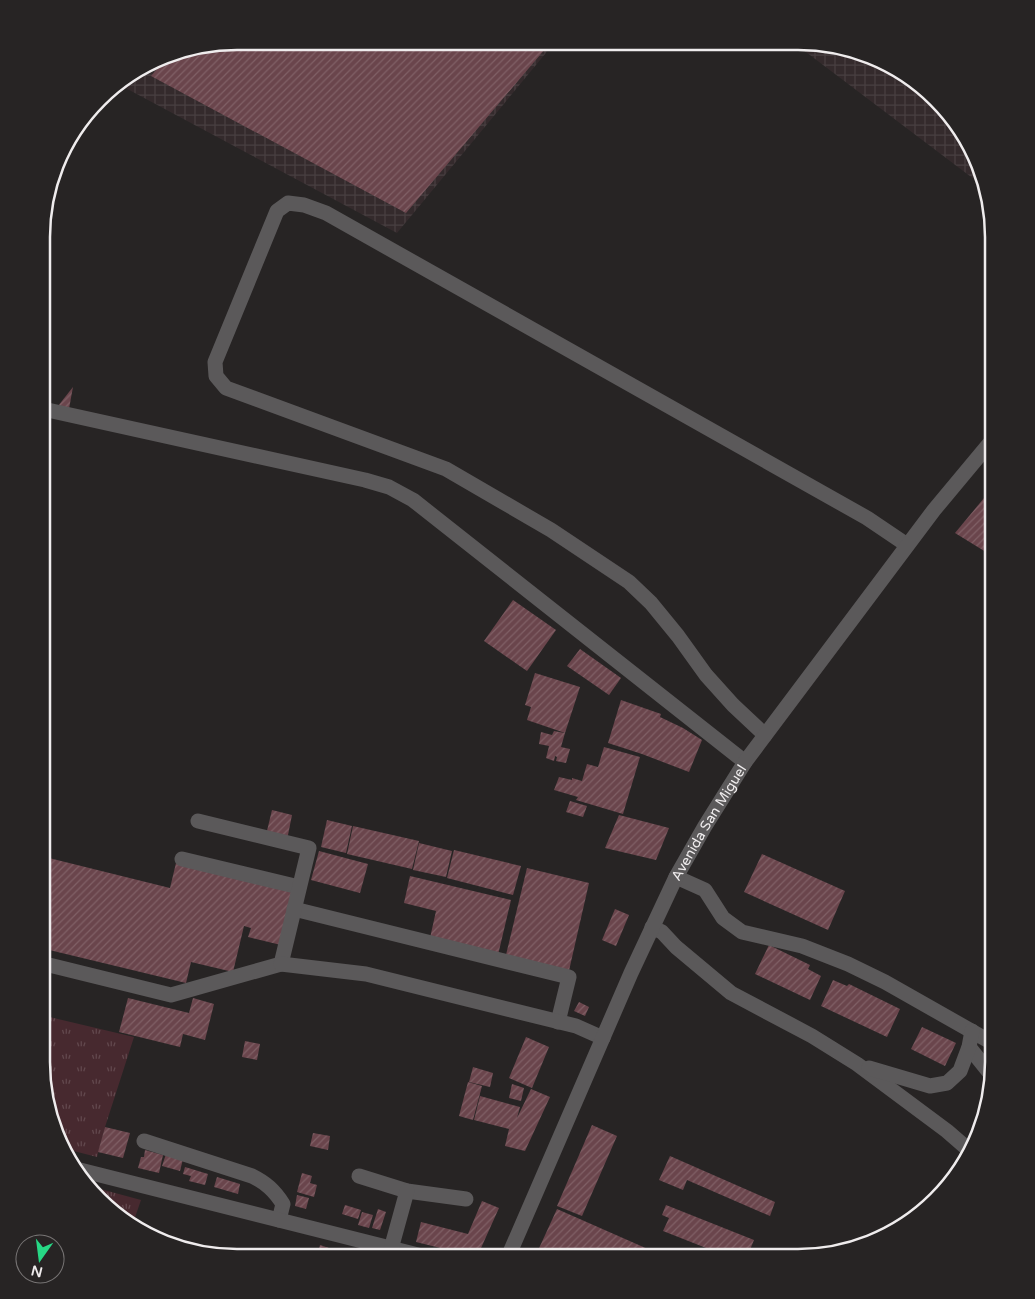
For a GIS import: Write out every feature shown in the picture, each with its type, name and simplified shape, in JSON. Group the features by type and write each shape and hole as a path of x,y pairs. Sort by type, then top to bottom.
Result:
{"street":[{"path":"765,735 733,705 706,675 651,603 629,582 551,530 446,469 226,388 216,376 215,362 277,211 288,203 326,213 858,514 907,545"},
{"path":"50,411 365,480 389,487 413,500 745,762"},
{"name":"Avenida San Miguel","path":"511,1249 652,927 676,877 745,762 907,545 985,449"},
{"path":"198,821 309,848 281,964"},
{"path":"182,859 299,887"},
{"path":"676,877 705,890 723,918 742,932 802,946 848,964 886,982 985,1038"},
{"path":"294,909 569,977 558,1022"},
{"path":"652,927 662,932 676,947 730,993 812,1036 857,1064 965,1147"},
{"path":"50,965 171,995 281,964 366,974 576,1026 603,1038"},
{"path":"857,1064 930,1086 947,1083 960,1072 969,1047 972,1031"},
{"path":"969,1047 985,1067"},
{"path":"144,1140 252,1176 265,1183 275,1192 282,1204 278,1220"},
{"path":"86,1171 394,1249"},
{"path":"359,1176 407,1191 466,1199"},
{"path":"391,1248 407,1191"}],"shaded area":[{"path":"225,50 548,50 397,233 125,88 143,75 165,64 189,56"},
{"path":"803,50 846,56 870,64 892,75 912,89 939,114 953,133 966,154 976,181"}],"green space":[{"path":"50,1017 134,1037 97,1157 72,1151 64,1134 56,1110 50,1074"},
{"path":"100,1189 141,1200 135,1218 114,1203"}],"building":[{"path":"225,50 544,50 406,213 151,76 159,67 165,64 189,56"},
{"path":"73,387 68,414 58,406"},
{"path":"985,497 985,551 955,533"},
{"path":"513,600 556,630 527,671 484,641"},
{"path":"580,649 621,678 609,695 567,666"},
{"path":"535,673 580,687 565,733 527,720 531,707 525,705"},
{"path":"621,700 661,714 660,717 702,740 689,772 608,743"},
{"path":"554,731 565,733 561,747 570,749 566,763 556,761 557,757 555,756 554,761 546,758 549,746 539,744 541,732 552,735"},
{"path":"604,747 640,757 623,814 576,800 578,797 554,790 559,777 582,781 587,764 598,767"},
{"path":"570,801 587,806 583,817 566,812"},
{"path":"272,810 292,815 287,840 266,835"},
{"path":"619,815 669,828 656,860 605,848"},
{"path":"327,820 352,826 346,853 321,847"},
{"path":"353,826 419,841 412,869 347,854"},
{"path":"419,843 452,851 446,877 413,870"},
{"path":"454,850 521,866 513,895 447,878"},
{"path":"319,851 368,864 360,893 311,880"},
{"path":"762,854 845,891 828,930 744,892"},
{"path":"50,858 170,888 176,863 294,892 281,945 248,937 251,928 244,926 233,972 191,962 186,983 50,950"},
{"path":"527,868 589,883 568,975 505,959"},
{"path":"410,876 511,900 498,955 430,938 436,911 404,903"},
{"path":"615,909 629,915 616,946 602,940"},
{"path":"769,945 810,965 808,969 821,976 810,1000 755,974"},
{"path":"833,980 847,986 849,984 900,1009 887,1037 821,1006"},
{"path":"128,998 189,1013 193,998 214,1004 205,1040 183,1034 180,1047 119,1032"},
{"path":"579,1002 589,1007 585,1016 574,1011"},
{"path":"922,1027 956,1043 945,1066 911,1049"},
{"path":"526,1037 549,1047 532,1088 509,1078"},
{"path":"245,1041 260,1044 257,1060 242,1057"},
{"path":"473,1067 493,1073 490,1087 469,1082"},
{"path":"468,1082 482,1086 473,1120 459,1116"},
{"path":"512,1084 524,1088 521,1101 509,1098"},
{"path":"531,1089 550,1097 525,1151 505,1146 509,1129 474,1120 480,1096 520,1107 517,1118"},
{"path":"592,1125 617,1136 582,1216 557,1206"},
{"path":"105,1127 130,1133 123,1158 98,1152"},
{"path":"313,1133 330,1136 328,1150 310,1146"},
{"path":"145,1150 163,1155 159,1173 138,1168 141,1157 144,1157"},
{"path":"166,1154 183,1159 180,1171 162,1166"},
{"path":"670,1156 775,1202 770,1216 687,1180 683,1190 659,1180"},
{"path":"185,1167 208,1174 205,1185 189,1181 191,1176 183,1174"},
{"path":"302,1173 312,1176 310,1183 317,1185 314,1197 297,1192"},
{"path":"217,1177 240,1184 238,1194 214,1187"},
{"path":"297,1195 309,1198 306,1209 295,1206"},
{"path":"482,1201 499,1208 481,1249 444,1249 416,1242 421,1222 468,1234"},
{"path":"345,1205 361,1210 358,1219 342,1214"},
{"path":"666,1205 754,1240 750,1249 709,1249 663,1231 669,1218 662,1215"},
{"path":"378,1209 386,1212 380,1230 372,1228"},
{"path":"557,1209 648,1249 539,1249"},
{"path":"362,1212 373,1215 369,1228 358,1225"},
{"path":"320,1245 332,1249 319,1249"}]}
